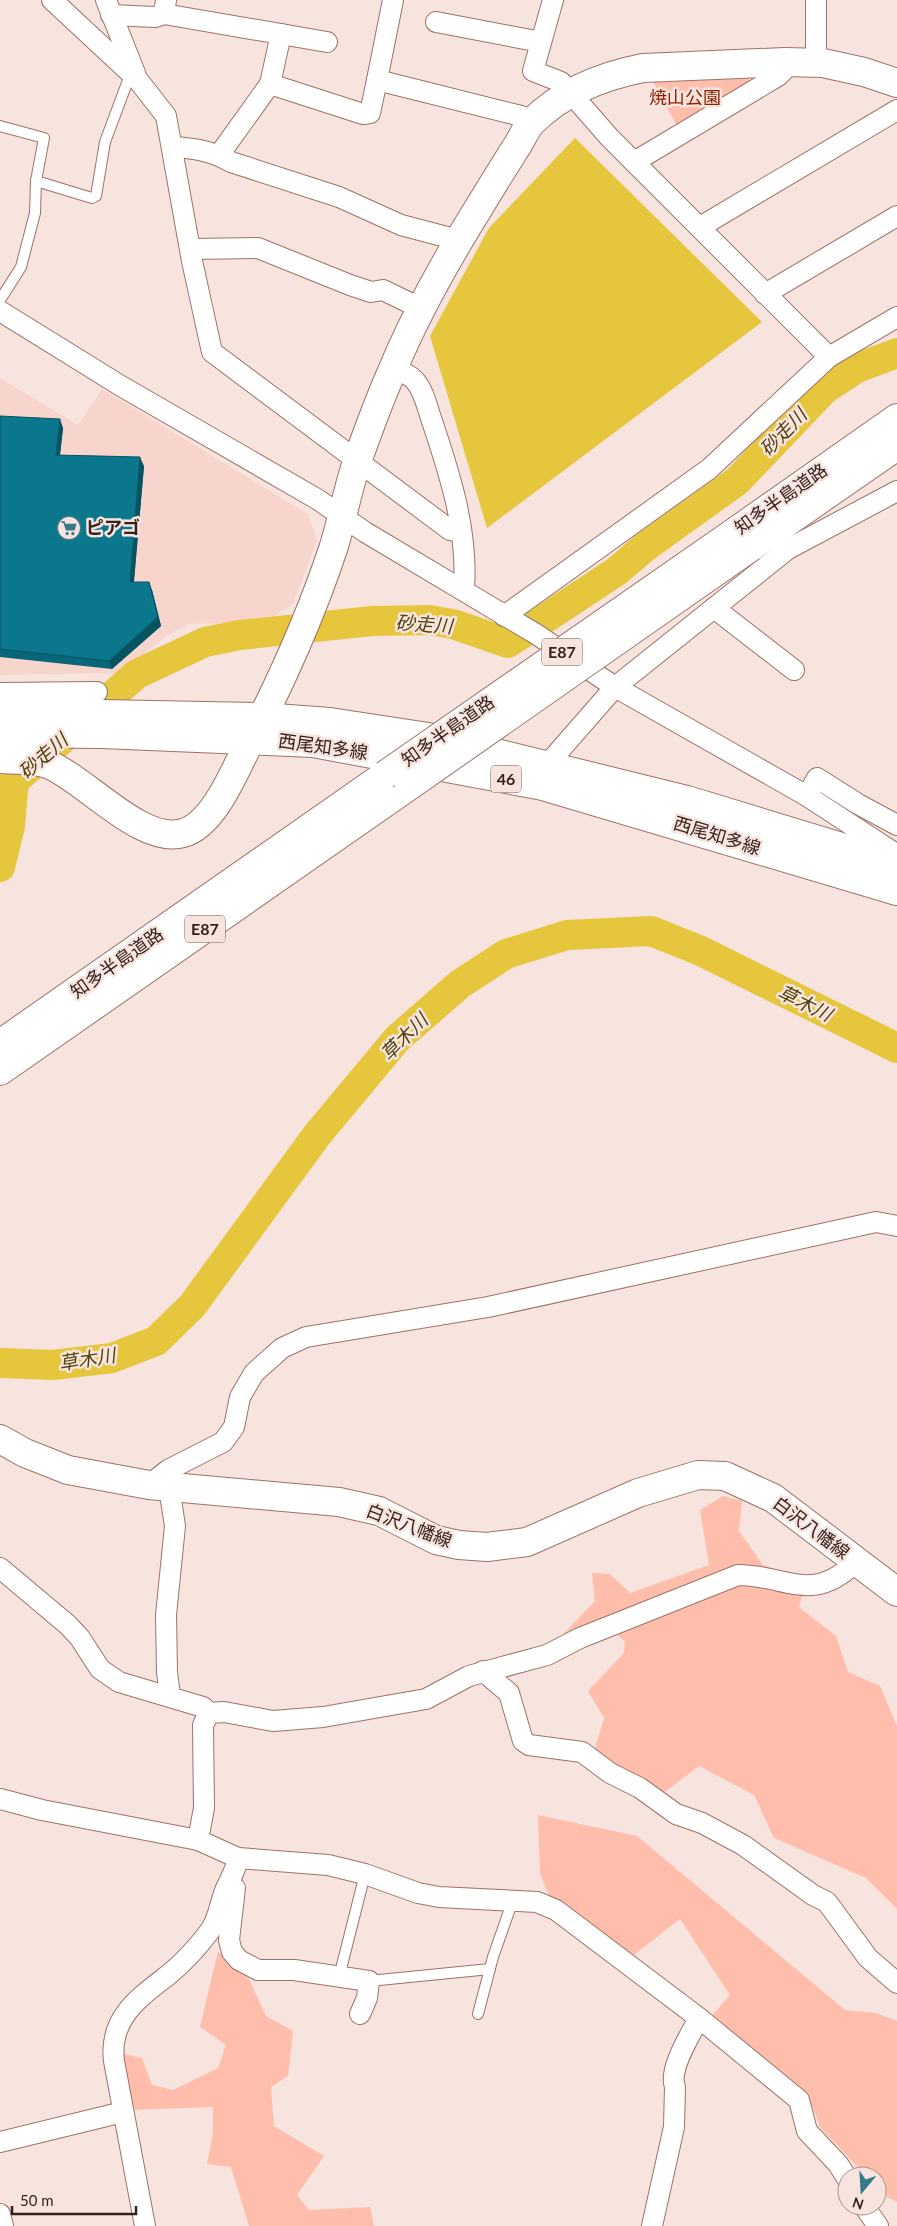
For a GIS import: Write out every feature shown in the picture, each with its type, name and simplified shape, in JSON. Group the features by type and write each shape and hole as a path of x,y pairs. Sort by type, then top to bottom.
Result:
{"main road":[{"path":"11,759 49,765 142,825 166,836 186,833 208,816 227,788 294,648 342,518 358,460 393,369 420,308 458,240 531,123 570,94 591,82 620,72 643,68 785,62 816,63 847,67 897,83"},
{"path":"800,486 833,446 897,398"},
{"name":"知多半島道路","path":"0,1071 409,786 745,538 800,486 897,418"},
{"name":"知多半島道路","path":"0,1044 384,775 745,538 897,446"},
{"name":"西尾知多線","path":"0,712 101,713 257,728 313,743 543,786 897,891"},
{"name":"西尾知多線","path":"0,733 101,713"},
{"name":"西尾知多線","path":"257,728 330,722 435,738 687,800 895,858"},
{"name":"白沢八幡線","path":"0,1439 68,1470 159,1486 339,1502 367,1508 436,1540 459,1545 488,1547 527,1542 630,1496 698,1475 725,1476 773,1498 897,1592"}],"street":[{"path":"52,0 136,78 166,116 192,250 192,260 212,352 450,530 461,532"},
{"path":"270,84 363,114 370,113 393,0"},
{"path":"552,0 533,71 561,82 634,162 829,357"},
{"path":"816,0 816,63"},
{"path":"109,7 136,78"},
{"path":"109,7 155,17 165,7 281,34 327,42"},
{"path":"436,22 541,42"},
{"path":"218,155 270,84 281,34"},
{"path":"634,162 778,76 785,69 785,62"},
{"path":"377,80 516,115 531,123"},
{"path":"700,227 897,110"},
{"path":"172,146 196,149 218,155 231,162 339,197 401,225 458,240"},
{"path":"765,294 897,216"},
{"path":"192,250 258,248 350,285 371,292 383,290 420,308"},
{"path":"0,311 127,389 317,499 342,518 464,589 536,634 615,688 807,796 895,858"},
{"path":"510,619 709,469 829,357 897,317"},
{"path":"393,369 409,375 416,382 423,396 447,467 466,561 464,589"},
{"path":"546,766 615,688 788,549 897,490"},
{"path":"714,608 794,670"},
{"path":"0,693 101,713"},
{"path":"807,796 817,778 858,804 897,825"},
{"path":"170,1696 166,1672 166,1615 175,1526 159,1486 168,1470 223,1442 234,1427 240,1397 254,1373 282,1348 306,1337 488,1307 876,1222 897,1226"},
{"path":"208,1713 224,1712 273,1721 326,1716 426,1699 469,1676 547,1655 580,1638 738,1575 759,1575 802,1587 819,1584 843,1574 856,1562"},
{"path":"0,1568 68,1625 80,1638 100,1669 104,1672 119,1682 203,1707 208,1713"},
{"path":"483,1672 509,1693 523,1741 529,1745 582,1752 610,1773 640,1788 676,1814 702,1823 743,1845 805,1890 827,1902 868,1958 897,1983"},
{"path":"198,1840 204,1808 202,1725 208,1713"},
{"path":"0,1799 42,1810 198,1840 236,1867 312,1863 365,1874 418,1893 537,1902 556,1910 699,2018 799,2100 807,2131 839,2166"},
{"path":"236,1867 236,1889 229,1940 232,1952 239,1960 258,1970 294,1970 369,1981 366,1998 360,2014"},
{"path":"144,2226 113,2051 116,2031 140,1996 167,1976 211,1930 227,1885 236,1867"},
{"path":"652,2226 674,2127 675,2087 673,2082 679,2058 699,2018"},
{"path":"0,2142 123,2112"},
{"path":"0,2214 3,2226"}],"lane":[{"path":"36,181 92,198 96,196 106,142 127,83 136,78"},
{"path":"0,126 44,138 36,181 34,219 21,267 0,300"},
{"path":"339,1977 365,1874"},
{"path":"478,2014 490,1969 513,1900"},
{"path":"369,1981 490,1969"}],"shaded area":[{"path":"575,138 762,322 487,528 430,336 489,228"},
{"path":"0,378 78,425 102,389 308,514 317,540 293,604 275,616 227,623 189,624 168,635 119,673 0,675"}],"green space":[{"name":"焼山公園","path":"747,75 750,84 677,126 651,78"},
{"path":"723,1496 742,1501 739,1531 763,1565 807,1579 799,1607 836,1636 848,1672 880,1686 897,1726 897,1909 866,1878 774,1838 754,1795 699,1766 658,1797 594,1752 604,1718 588,1691 624,1653 625,1642 605,1621 554,1644 595,1601 592,1573 610,1574 630,1593 709,1565 700,1510"},
{"path":"538,1815 637,1836 845,2010 876,2013 897,2021 897,2202 887,2197 887,2166 857,2166 820,2127 809,2098 710,2018 730,1995 680,1919 630,1958 549,1895 540,1874"},
{"path":"218,1951 249,1979 266,2016 293,2031 288,2076 271,2087 274,2126 324,2156 297,2195 309,2210 370,2207 374,2226 249,2226 231,2167 207,2164 213,2133 213,2107 131,2110 120,2053 142,2058 152,2085 173,2090 218,2068 226,2045 200,2027"}],"building":[{"name":"ピアゴ","path":"0,416 60,419 56,455 140,457 130,582 149,582 158,617 109,661 0,649"}],"waterway":[{"name":"砂走川","path":"0,867 10,826 14,781 137,674 205,642 240,635 372,621 429,620 453,624 508,643 617,571 645,547 737,481 825,389 857,368 897,353"},
{"name":"草木川","path":"0,1363 53,1365 112,1358 156,1341 192,1306 317,1135 397,1039 460,984 506,954 567,935 651,931 701,951 897,1048"}],"place":[{"name":"ピアゴ","path":"69,528"}]}
